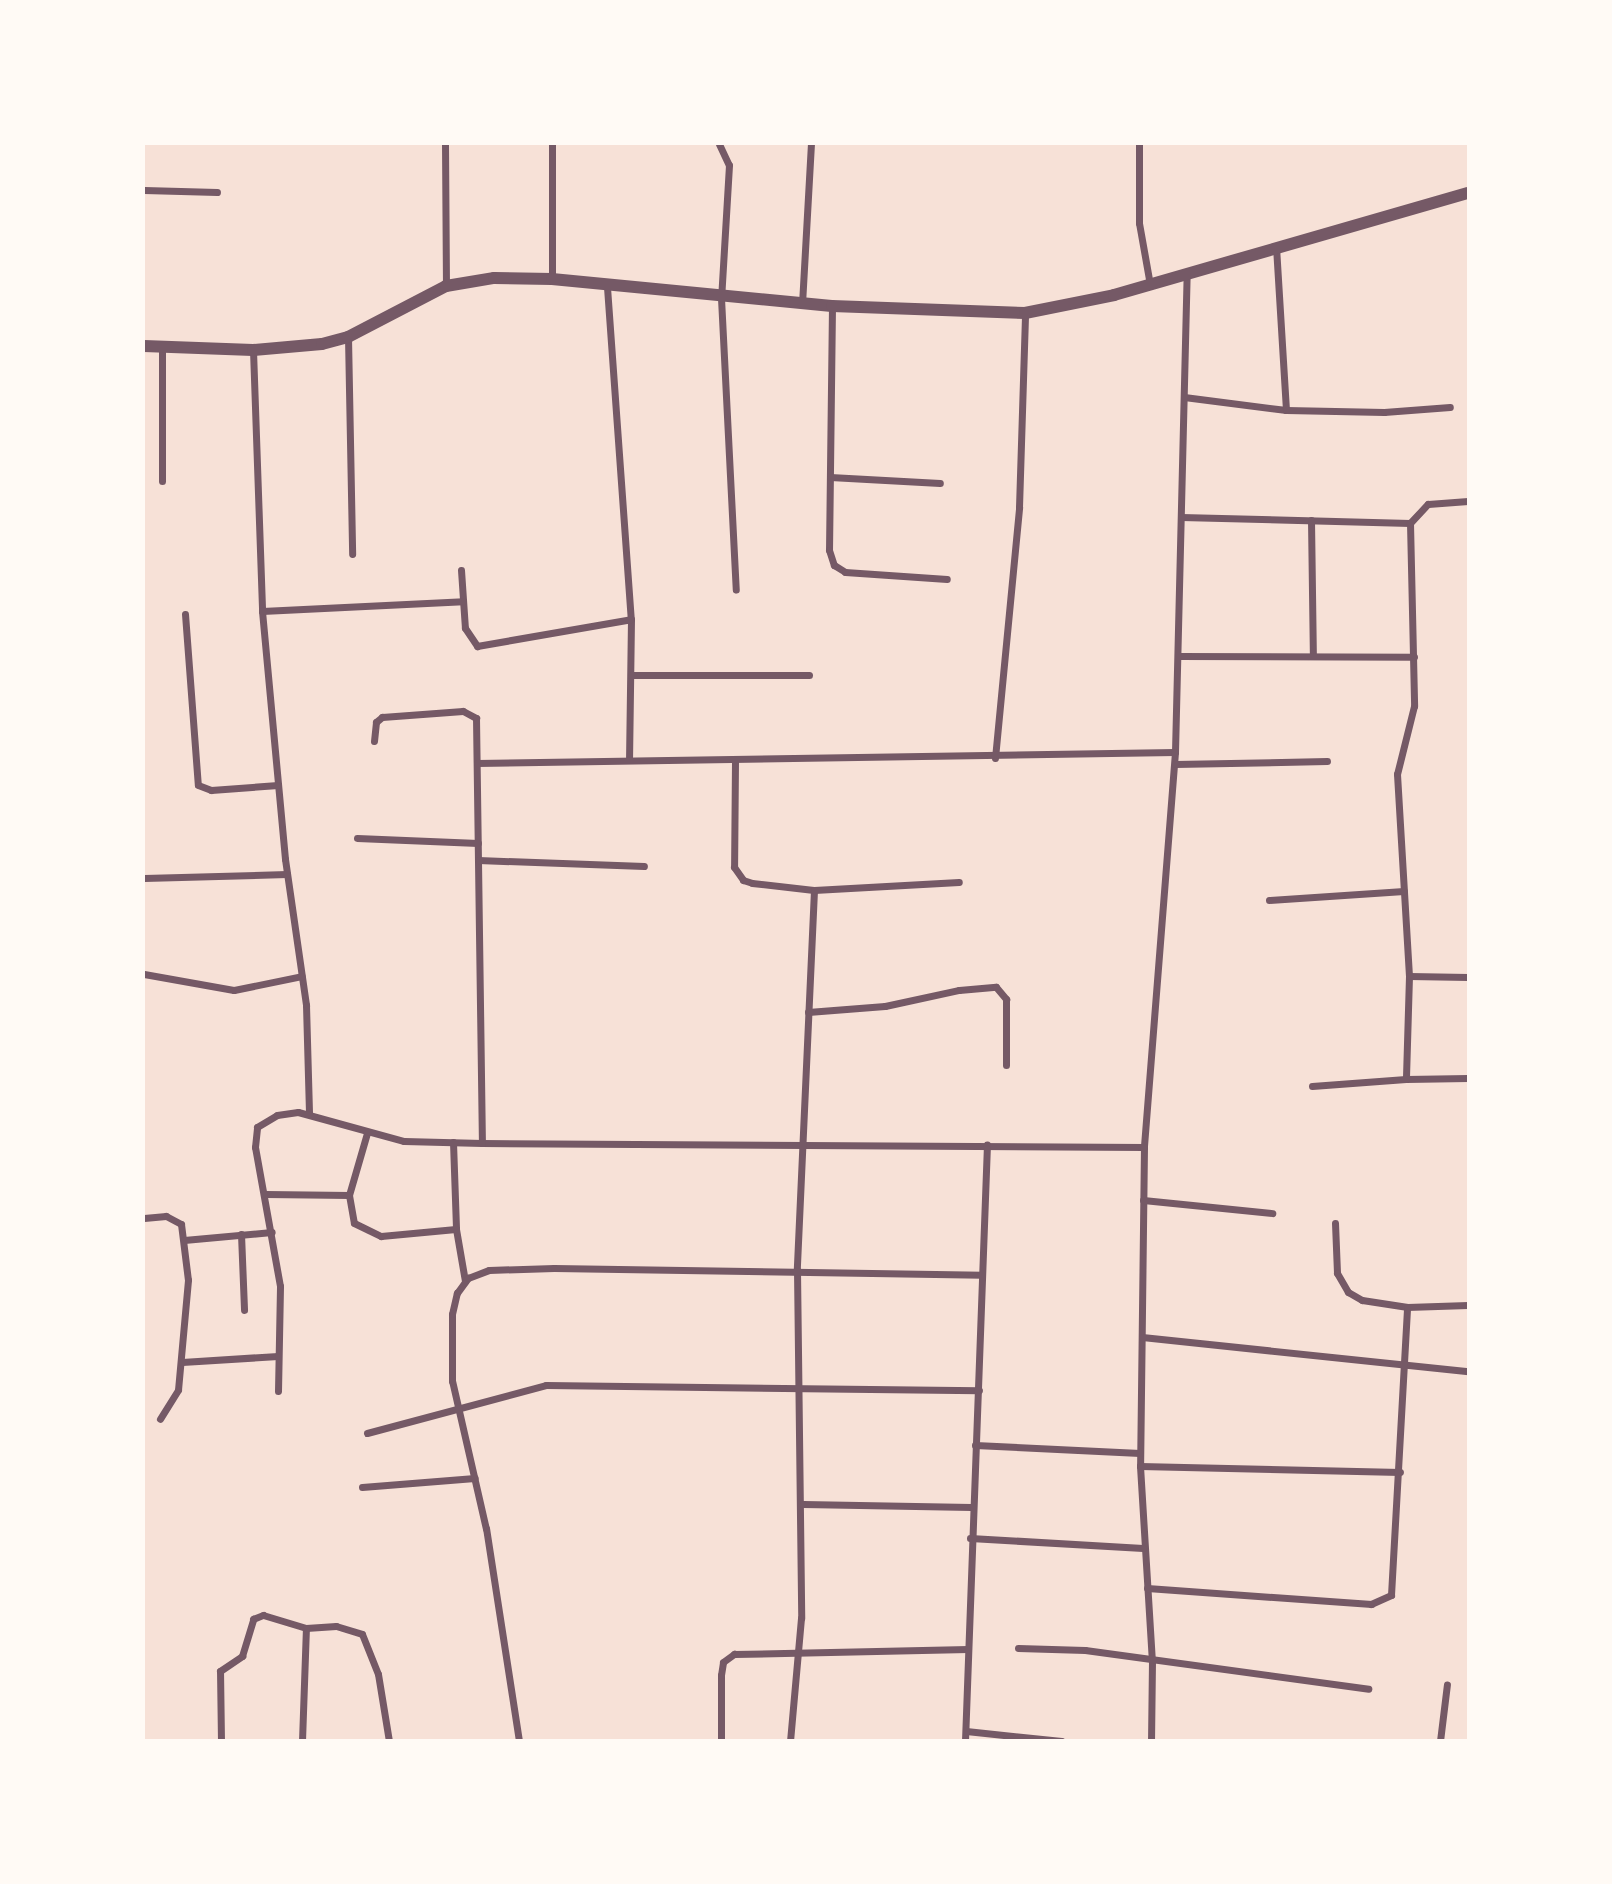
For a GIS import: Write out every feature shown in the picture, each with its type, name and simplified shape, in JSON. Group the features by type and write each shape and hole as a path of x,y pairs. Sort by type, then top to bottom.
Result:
{"street":[{"path":"445,144 446,286"},
{"path":"552,144 552,279"},
{"path":"719,144 729,165 721,298 736,590"},
{"path":"802,304 811,144"},
{"path":"1139,144 1139,223 1150,285"},
{"path":"144,190 217,191"},
{"path":"144,346 253,350 348,337 446,286 494,278 552,279 721,298 832,306 1025,313 1187,275 1468,193"},
{"path":"1276,248 1286,410"},
{"path":"1152,1741 1152,1661 1140,1466 1143,1147 1175,764 1187,275"},
{"path":"607,287 631,619 629,757"},
{"path":"832,306 829,550 834,565 845,572 947,579"},
{"path":"995,758 1019,507 1025,313"},
{"path":"348,337 352,554"},
{"path":"162,346 162,481"},
{"path":"253,350 262,611 287,874 302,976 309,1113"},
{"path":"1184,397 1286,410 1384,412 1450,407"},
{"path":"830,477 940,482"},
{"path":"1406,1079 1409,976 1397,774 1413,706 1410,523 1428,504 1468,501"},
{"path":"1181,517 1410,523"},
{"path":"1311,520 1313,656"},
{"path":"461,570 465,628 477,646 631,619"},
{"path":"262,611 463,601"},
{"path":"186,614 198,785 211,790 278,785"},
{"path":"1178,656 1414,657"},
{"path":"631,675 809,675"},
{"path":"374,741 376,722 382,717 463,711 476,718 482,1143"},
{"path":"477,763 629,757 735,762 1175,752"},
{"path":"1175,764 1327,761"},
{"path":"735,762 734,867 752,883 814,890 959,882"},
{"path":"357,838 478,843"},
{"path":"478,860 644,866"},
{"path":"144,878 287,874"},
{"path":"790,1741 798,1651 803,1504 798,1391 797,1270 806,1144 808,1012 814,890"},
{"path":"1269,900 1404,891"},
{"path":"144,974 234,990 302,976"},
{"path":"1409,976 1468,976"},
{"path":"808,1012 885,1006 959,990 996,987 1006,999 1006,1065"},
{"path":"1312,1086 1406,1079 1468,1078"},
{"path":"278,1391 280,1286 266,1194 255,1147 257,1127 287,1112 309,1113 367,1133 404,1141 1143,1147"},
{"path":"367,1133 349,1195 354,1223 368,1233 393,1235 456,1229"},
{"path":"453,1142 456,1229 466,1281"},
{"path":"965,1741 971,1507 979,1390 987,1144"},
{"path":"266,1194 349,1195"},
{"path":"1143,1200 1272,1213"},
{"path":"144,1218 176,1218 184,1240 188,1304 182,1362 174,1401 160,1419"},
{"path":"1335,1223 1337,1273 1348,1292 1362,1300 1407,1307 1468,1305"},
{"path":"184,1240 272,1232"},
{"path":"241,1234 244,1310"},
{"path":"519,1741 475,1478 458,1407 450,1340 457,1293 466,1281 489,1270 554,1268 982,1275"},
{"path":"1147,1588 1384,1602 1391,1595 1396,1579 1407,1307"},
{"path":"1142,1337 1405,1368 1468,1371"},
{"path":"182,1362 278,1356"},
{"path":"367,1433 546,1385 798,1391 979,1390"},
{"path":"975,1445 1140,1453"},
{"path":"1140,1466 1400,1472"},
{"path":"362,1487 475,1478"},
{"path":"803,1504 971,1507"},
{"path":"970,1538 1143,1548"},
{"path":"221,1741 220,1671 242,1656 253,1619 263,1615 306,1628 336,1626 362,1634 377,1674 389,1741"},
{"path":"302,1741 306,1628"},
{"path":"1018,1648 1085,1650 1368,1689"},
{"path":"721,1741 721,1675 727,1657 798,1651 968,1649"},
{"path":"1440,1741 1447,1684"},
{"path":"966,1731 1061,1741"}]}
